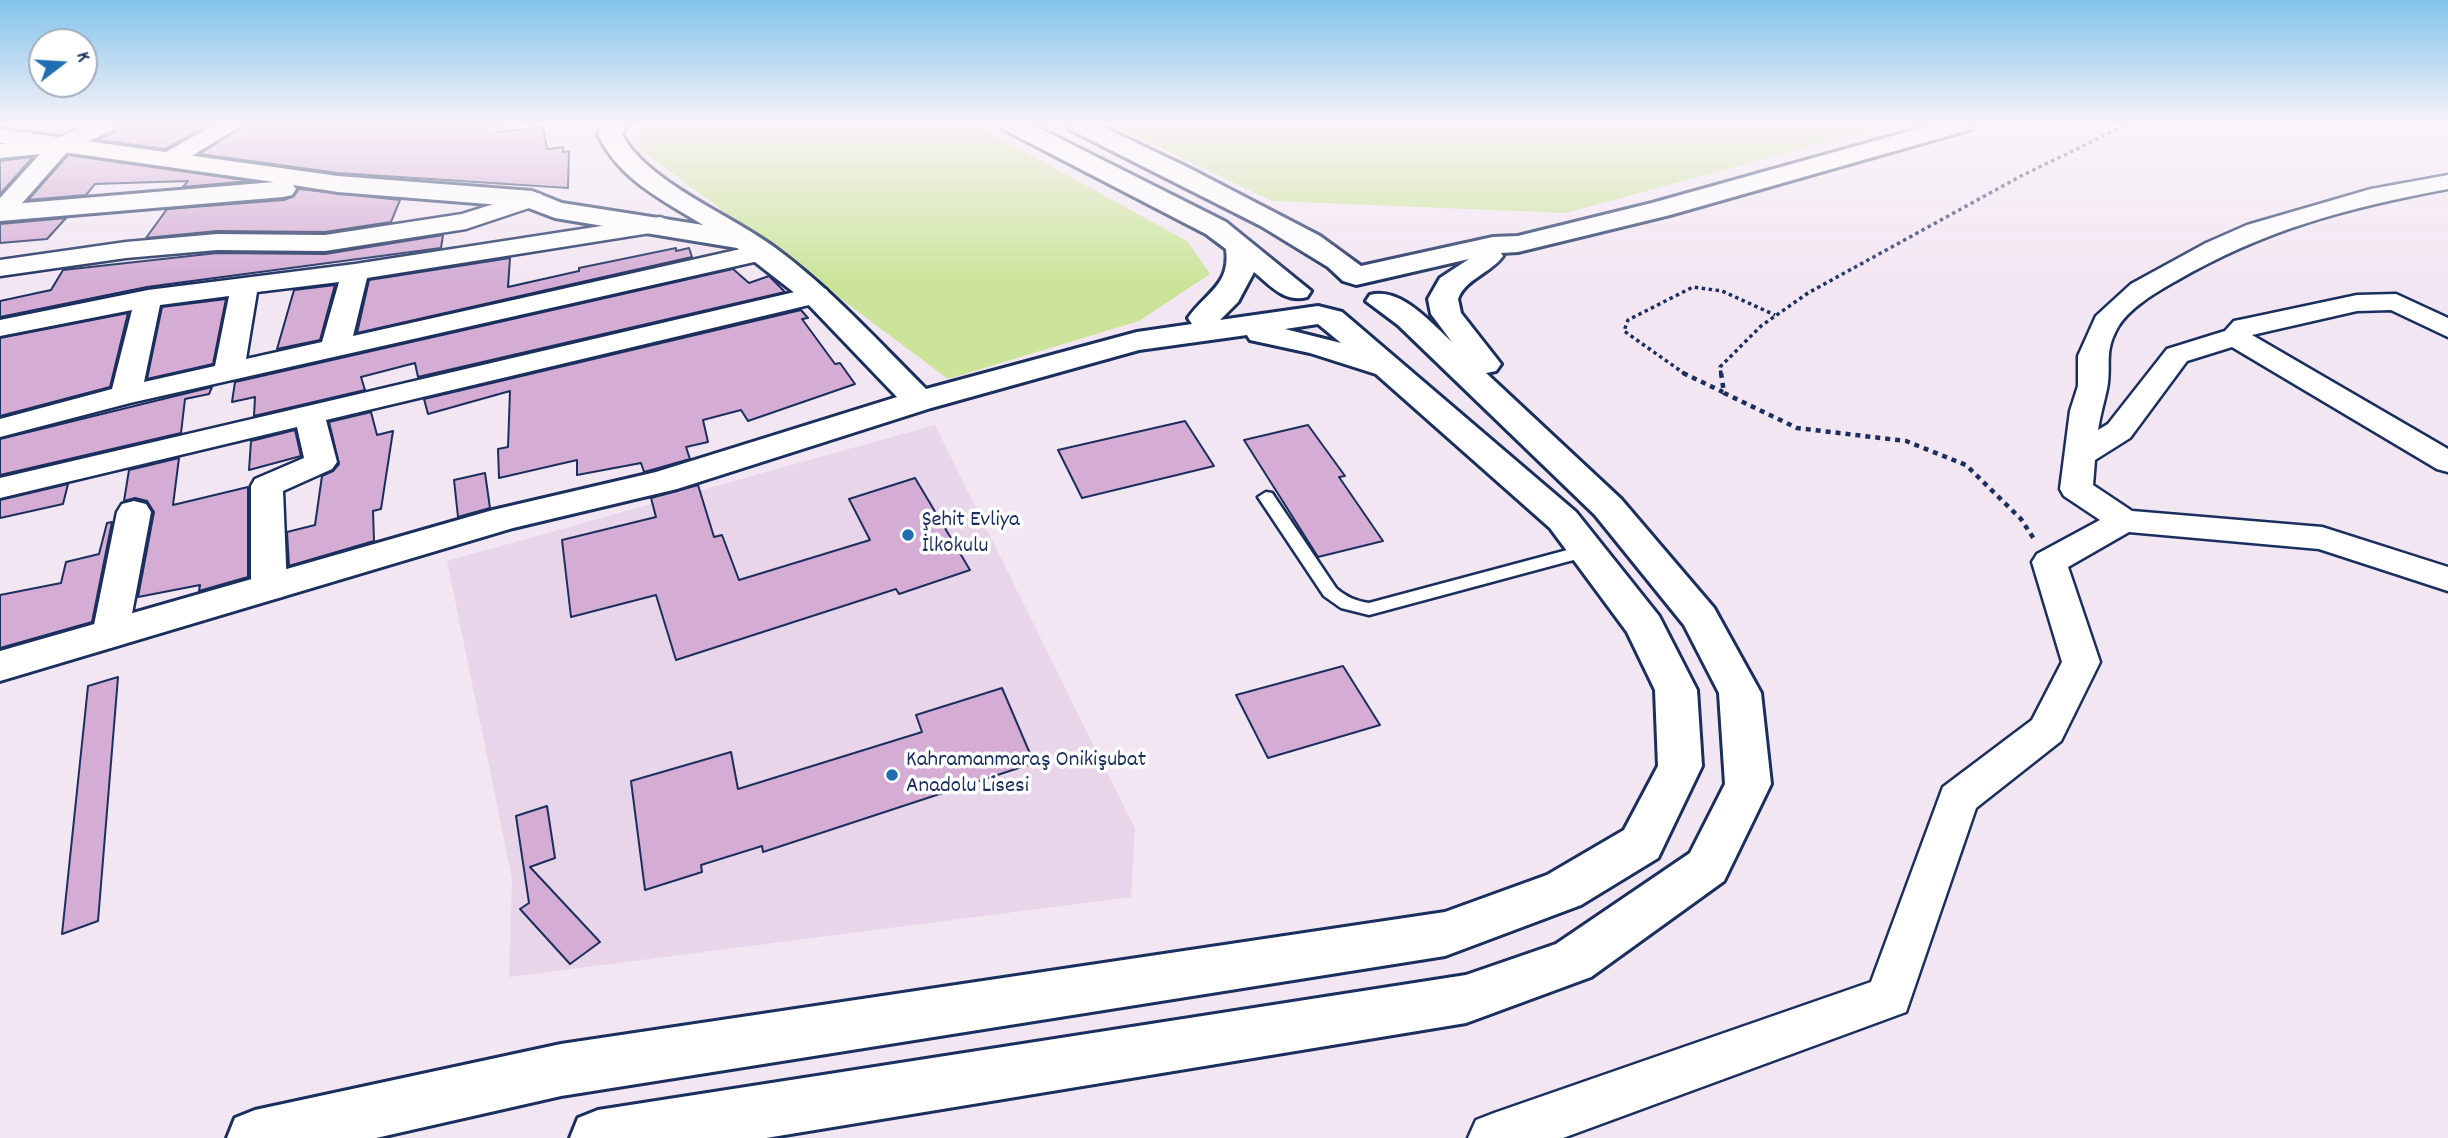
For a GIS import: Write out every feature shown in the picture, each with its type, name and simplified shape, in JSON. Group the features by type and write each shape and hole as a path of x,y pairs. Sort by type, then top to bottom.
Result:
{"street":[{"path":"0,213 32,177"},
{"path":"294,177 338,184 532,200 555,210 660,225 752,246"},
{"path":"646,177 752,246 816,295 919,401"},
{"path":"256,1138 561,1070 1445,933 1564,890 1641,844 1680,766 1676,690 1645,626 1563,520 1406,381 1239,245 1190,213 1118,177"},
{"path":"598,1138 1465,999 1573,961 1707,867 1748,784 1740,693 1699,618 1608,507 1409,319 1335,257 1269,219 1185,177"},
{"path":"1310,304 1307,279 1317,276 1368,287 1489,256 1518,244 1774,177"},
{"path":"2448,182 2371,196 2256,230 2215,248 2141,290 2106,322 2092,356 2093,386 2085,411 2076,489 2124,521 2322,538 2448,579"},
{"path":"0,213 338,184"},
{"path":"0,268 127,250 217,242 325,243 467,222 532,200"},
{"path":"1269,219 1294,221 1366,246 1457,253"},
{"path":"0,328 148,298 355,272 660,225"},
{"path":"1368,287 1457,253 1493,245 1518,244"},
{"path":"1217,324 1222,303 1235,286 1242,264 1239,245"},
{"path":"229,372 335,349 752,246"},
{"path":"1489,256 1479,269 1460,276 1448,286 1443,306 1500,382 1503,394 1499,405"},
{"path":"335,349 355,272"},
{"path":"0,488 190,413 229,372 245,285"},
{"path":"0,666 506,518 664,481 919,401 1137,341 1310,304 1368,313 1368,287"},
{"path":"0,428 126,395 190,413 309,415 816,295"},
{"path":"126,395 148,298"},
{"path":"2079,457 2119,431 2177,355 2235,337 2244,327 2357,303 2396,302 2448,329"},
{"path":"1217,324 1319,346 1379,367 1406,381"},
{"path":"2235,337 2448,462"},
{"path":"269,588 267,485 321,462 309,415"},
{"path":"110,635 134,512"},
{"path":"1493,1138 1889,997 1958,799 2048,730 2081,662 2049,562 2124,521"}],"lane":[{"path":"1266,497 1330,592 1337,599 1368,609 1586,551"}],"path":[{"path":"1724,393 1720,367 1761,326 1808,293 2019,177"},
{"path":"1776,316 1722,291 1693,288 1628,320 1624,331 1686,375 1797,428 1906,440 1966,465 2021,519 2049,562"}],"shaded area":[{"path":"935,425 1135,829 1131,897 509,977 512,878 447,561"}],"green space":[{"path":"678,177 1071,177 1187,241 1210,274 1139,321 948,379"},
{"path":"1222,177 1697,177 1566,213 1272,201"}],"building":[{"path":"0,177 15,177 0,194"},
{"path":"48,177 224,177 251,181 183,187 188,181 95,184 86,195 28,200"},
{"path":"401,177 568,177 568,188"},
{"path":"299,189 400,200 391,222 325,232 217,231 146,238 167,209 284,200 294,196"},
{"path":"66,218 47,239 0,243 0,224"},
{"path":"443,235 441,248 147,287 0,317 0,301 51,290 63,270 217,253 325,254"},
{"path":"676,248 676,251 689,248 692,257 357,333 369,280 510,258 508,287 579,271 579,268"},
{"path":"733,269 749,283 769,276 785,292 418,377 415,363 361,377 365,390 254,416 255,397 232,402 235,382"},
{"path":"335,285 320,340 277,349 294,290"},
{"path":"226,299 213,364 147,379 162,307"},
{"path":"801,310 808,318 802,319 835,364 840,363 855,384 748,421 741,410 703,420 708,442 686,447 690,459 644,472 641,463 577,475 577,460 499,478 498,449 508,447 510,391 428,414 424,399"},
{"path":"128,313 110,387 0,416 0,338"},
{"path":"212,387 209,394 185,399 181,433 0,475 0,439"},
{"path":"371,412 377,435 393,431 381,509 373,511 374,541 289,566 287,532 315,525 322,476 333,471 339,464 329,422"},
{"path":"1185,421 1214,466 1082,498 1058,450"},
{"path":"1308,425 1345,476 1339,477 1383,541 1318,557 1244,440"},
{"path":"295,430 301,456 249,470 251,441"},
{"path":"179,458 173,505 248,487 248,577 199,591 200,585 138,597 154,512 147,501 135,498 124,501 129,470"},
{"path":"485,473 490,508 458,517 454,480"},
{"path":"915,478 970,570 899,594 896,589 676,660 656,595 571,617 562,540 656,517 651,498 698,485 714,537 722,535 739,580 870,540 849,499"},
{"path":"68,484 63,504 0,518 0,500"},
{"path":"112,522 92,622 0,648 0,595 61,583 66,562 99,554 107,523"},
{"path":"1343,666 1380,725 1268,758 1236,695"},
{"path":"118,677 98,921 62,934 88,686"},
{"name":"Kahramanmaraş Onikişubat Anadolu Lisesi","path":"1002,688 1034,763 763,852 762,846 701,865 702,872 645,890 631,781 731,752 738,789 922,732 916,715"},
{"path":"547,806 555,858 530,867 600,942 570,964 520,909 529,903 516,816"}],"place":[{"name":"Şehit Evliya İlkokulu","path":"908,535"},
{"name":"Kahramanmaraş Onikişubat Anadolu Lisesi","path":"892,775"}]}
